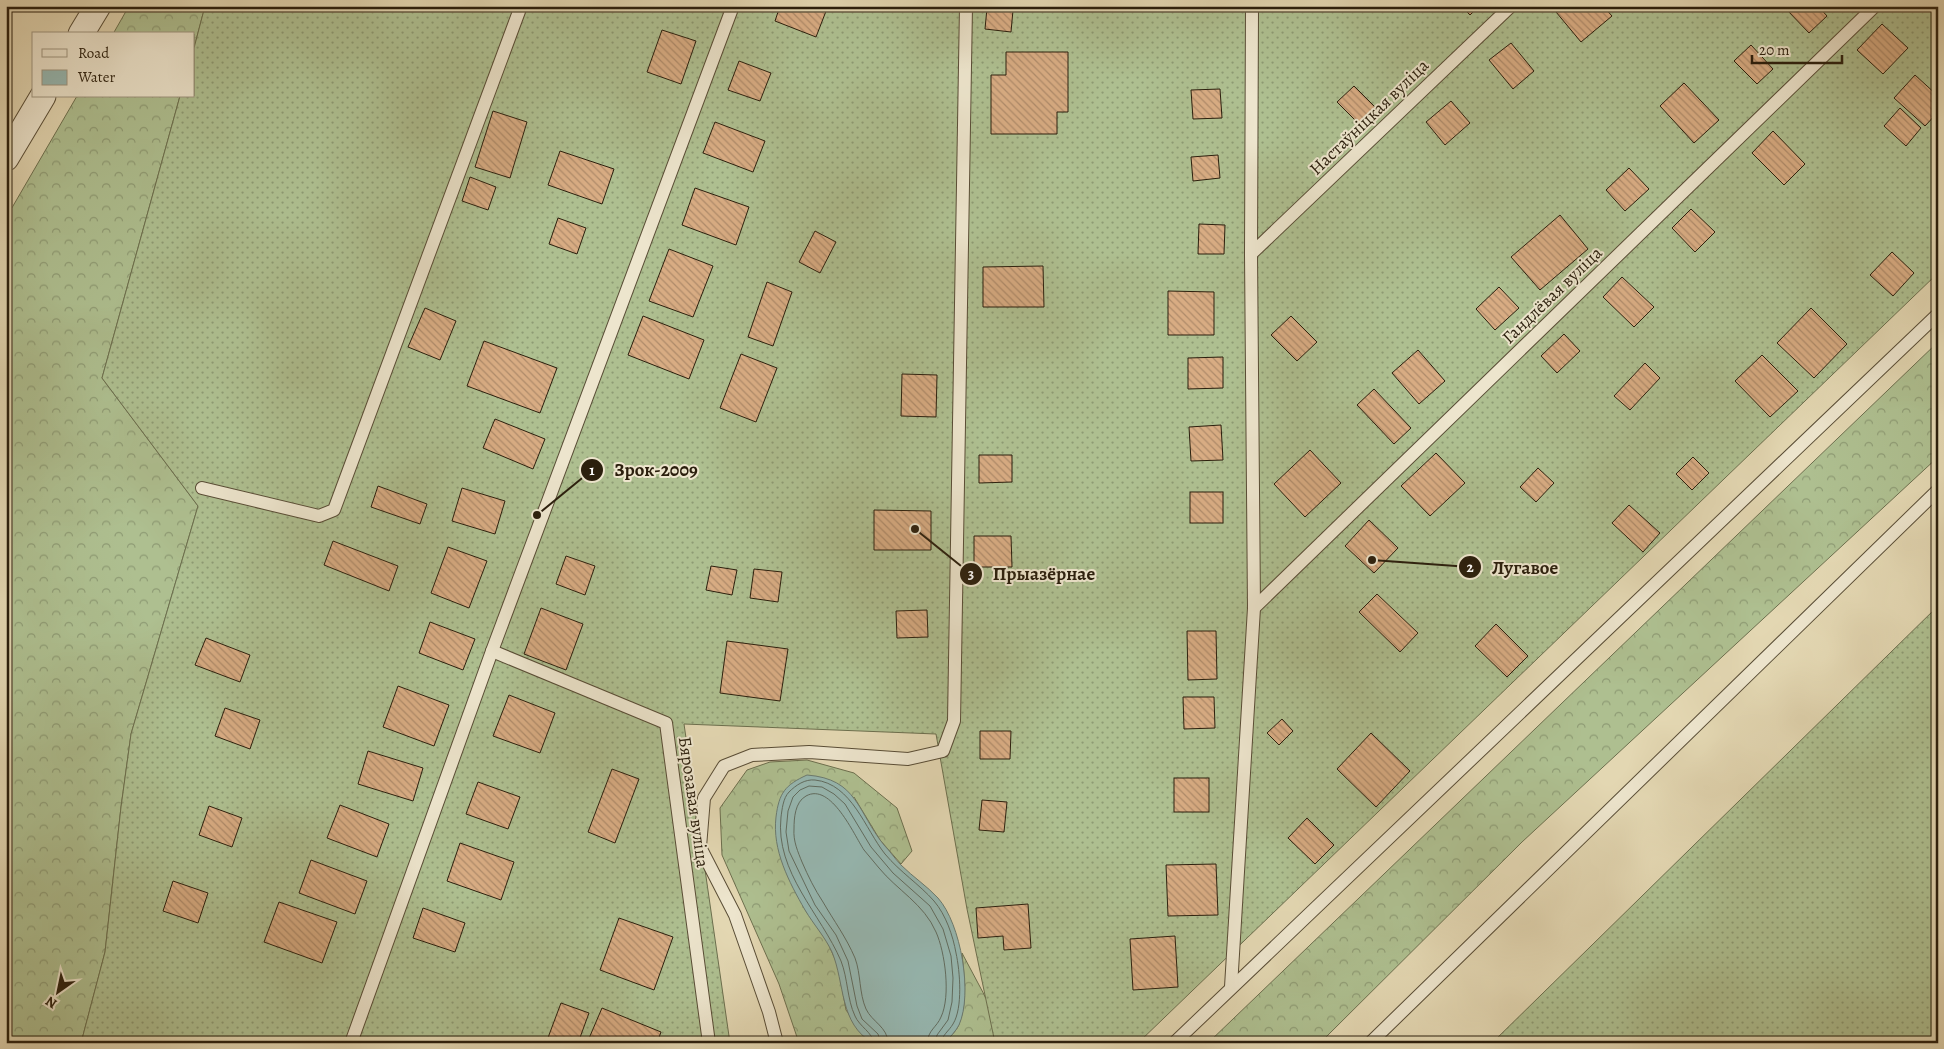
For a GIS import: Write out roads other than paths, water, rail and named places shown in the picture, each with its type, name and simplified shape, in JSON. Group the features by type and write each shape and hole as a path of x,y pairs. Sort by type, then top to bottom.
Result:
{"street":[{"path":"82,32 98,6"},
{"path":"6,158 43,98"}],"lane":[{"path":"202,488 319,516 334,510 521,6"},
{"path":"351,1043 492,651 733,6"},
{"path":"777,1043 769,1012 735,915 700,847 704,798 724,766 752,755 809,752 908,759 943,751 954,721 966,6"},
{"path":"1231,987 1254,608 1251,254 1252,6"},
{"name":"Настаўніцкая вуліца","path":"1251,254 1511,6"},
{"name":"Гандлёвая вуліца","path":"1254,608 1875,6"},
{"path":"1174,1043 1938,314"},
{"path":"1370,1043 1938,490"},
{"name":"Бярозавая вуліца","path":"492,651 666,723 709,1043"}],"water":[{"path":"807,775 824,778 837,783 847,790 884,845 901,865 938,898 946,910 958,941 965,978 965,996 959,1025 945,1043 873,1043 862,1035 854,1025 845,1002 832,952 793,888 779,854 775,829 781,796 788,786"}],"place":[{"name":"Зрок-2009","path":"537,515"},
{"name":"Прыазёрнае","path":"915,529"},
{"name":"Лугавое","path":"1372,560"}]}
